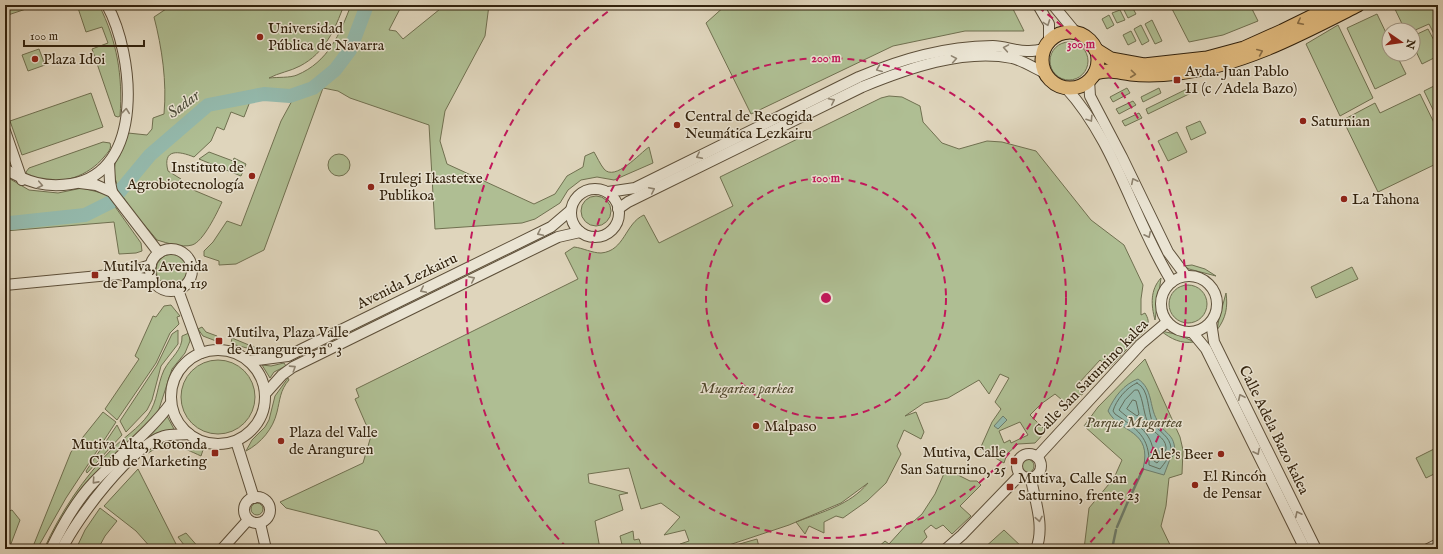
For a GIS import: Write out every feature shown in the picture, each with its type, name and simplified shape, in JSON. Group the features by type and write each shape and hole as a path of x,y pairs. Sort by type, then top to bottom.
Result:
{"main road":[{"path":"1095,49 1112,59 1144,65 1207,58 1244,48 1335,5"},
{"path":"1092,77 1097,65 1095,49 1091,42 1077,34 1062,34 1047,45 1042,65 1050,80 1058,86 1066,88 1079,87 1092,77 1109,70 1129,74 1166,75 1193,71 1247,58 1358,5"}],"street":[{"path":"80,183 94,175 109,163 122,135 128,93 127,72 122,42 106,5"},
{"path":"608,192 614,198 618,209 616,223 606,234 593,237 580,232 572,218 571,210 573,203 583,192 597,189 608,192 635,188 859,77 888,65 934,51 960,47 996,46 1028,52 1047,45 1049,24 1038,5"},
{"path":"1053,5 1077,34"},
{"path":"618,209 628,202 856,89 892,74 956,58 998,56 1012,58 1026,63 1045,73"},
{"path":"1092,77 1090,96 1122,157 1168,252 1186,276"},
{"path":"1066,88 1079,102 1096,128 1172,282"},
{"path":"6,136 22,180"},
{"path":"109,163 112,192"},
{"path":"5,169 22,180 40,185 51,186 80,183 96,185 112,192 159,253"},
{"name":"Avenida Lezkairu","path":"249,361 288,356 551,227 571,210"},
{"name":"Avenida Lezkairu","path":"265,394 282,375 293,367 558,237 580,232"},
{"path":"120,274 152,280 163,289 178,290 183,287 191,276 192,270 188,259 184,254 172,249 159,253 151,265 152,280"},
{"path":"5,285 120,274 151,265"},
{"path":"1186,276 1203,279 1214,291 1217,307 1211,322 1199,330 1192,332 1178,330 1168,322 1161,305 1166,288 1172,282 1186,276"},
{"path":"178,290 202,353"},
{"name":"Calle San Saturnino kalea","path":"1037,457 1141,344 1168,322"},
{"name":"Calle Adela Bazo kalea","path":"1211,322 1214,342 1316,549"},
{"name":"Calle Adela Bazo kalea","path":"1192,332 1206,349 1304,549"},
{"path":"214,350 238,354 249,361 263,382 265,394 264,409 258,422 248,433 236,441 224,444 211,444 199,441 189,434 177,420 171,403 173,385 181,368 190,359 202,353 214,350"},
{"path":"51,549 74,509 93,483 133,443 150,430 171,403"},
{"path":"62,549 68,536 99,492 134,456 149,443 165,436 189,434"},
{"path":"236,441 254,498"},
{"path":"1030,454 1037,457 1041,468 1038,475 1031,479 1020,475 1016,465 1020,458 1030,454"},
{"path":"946,549 962,535 1020,475"},
{"path":"1031,479 1040,526 1039,542 1036,549"},
{"path":"254,498 263,498 269,508 268,515 260,523 248,520 244,513 245,505 254,498"},
{"path":"222,549 248,520"},
{"path":"260,523 266,549"},
{"path":"1428,549 1438,544"}],"green space":[{"path":"5,5 38,5 5,16"},
{"path":"77,5 99,5 105,18 114,45 121,87 120,116 118,117 115,116 92,49 108,43 102,27 86,32"},
{"path":"163,5 344,5 328,40 309,61 269,78 294,76 317,63 332,46 351,5 402,5 389,30 396,31 403,39 445,5 489,5 485,36 445,111 440,141 447,164 534,204 555,194 567,176 583,167 585,156 594,152 604,169 609,172 614,172 621,169 649,147 653,163 614,180 597,177 581,180 568,190 560,203 535,219 522,223 435,229 429,125 350,98 338,91 323,88 264,250 236,264 219,265 219,261 204,256 204,251 213,242 227,221 241,226 281,121 293,99 249,98 249,104 244,117 231,112 224,130 217,127 211,141 194,157 183,153 173,153 167,158 168,171 181,179 179,184 222,202 205,233 196,243 184,246 157,240 128,205 117,184 114,174 115,164 128,133 147,135 152,129 153,118 164,114 165,90 163,65 154,17 166,9"},
{"path":"726,5 1011,5 1024,31 965,31 893,46 751,114 706,23"},
{"path":"1131,5 1136,14 1128,18 1123,8"},
{"path":"1170,5 1250,5 1258,21 1223,35 1189,42"},
{"path":"1393,5 1438,5 1438,42 1429,24 1421,28 1421,22 1401,22"},
{"path":"1120,10 1125,20 1117,23 1112,13"},
{"path":"1377,14 1381,22 1381,62 1400,62 1406,74 1375,89 1347,28"},
{"path":"1109,15 1114,25 1107,29 1102,19"},
{"path":"1152,20 1162,41 1155,44 1145,24"},
{"path":"1141,25 1149,41 1142,45 1134,29"},
{"path":"1338,25 1373,98 1340,116 1306,44"},
{"path":"1428,29 1438,48 1438,56 1422,64 1421,62 1421,32"},
{"path":"1131,31 1136,41 1128,45 1123,35"},
{"path":"1065,42 1073,42 1083,47 1087,54 1087,68 1083,75 1073,80 1065,80 1055,75 1053,72 1050,65 1050,57 1055,47 1058,45"},
{"path":"39,49 45,65 28,71 22,55"},
{"path":"1438,84 1438,120 1424,91"},
{"path":"1127,88 1130,93 1113,102 1110,97"},
{"path":"1159,88 1161,93 1143,102 1141,97"},
{"path":"1189,88 1191,93 1148,114 1146,109"},
{"path":"91,93 103,127 22,155 10,121"},
{"path":"1420,94 1438,131 1438,163 1378,192 1343,120 1375,103 1380,113"},
{"name":"Mugartea parkea","path":"889,96 902,97 920,106 923,122 942,143 959,149 987,141 1002,142 1036,151 1091,220 1124,245 1143,285 1141,315 1145,313 1148,319 1148,325 1146,329 1109,368 1100,360 1079,383 1086,390 1069,406 1055,394 1041,404 1030,415 1046,431 1035,443 1018,444 1007,454 1004,463 980,449 992,422 1001,409 995,402 1009,378 1000,374 989,394 979,380 948,398 924,403 905,416 916,412 924,432 921,439 904,430 897,446 901,454 886,483 867,501 843,518 836,516 824,522 824,533 809,526 805,534 796,522 717,549 681,549 680,544 689,541 685,530 664,535 680,517 661,503 641,509 629,468 588,474 589,483 628,493 619,495 623,510 595,521 600,549 390,549 378,531 286,508 280,502 363,463 371,436 355,399 359,397 356,389 578,279 565,253 574,247 598,253 609,251 620,242 633,224 644,215 659,243 733,206 720,177 881,98","holes":["1020,422 1028,435 1011,443 1010,440 1004,443 999,431","868,483 853,497 835,507 797,522 841,503"]},
{"path":"1133,101 1136,105 1119,114 1116,109"},
{"path":"1139,113 1142,118 1125,126 1122,121"},
{"path":"1200,121 1206,133 1191,140 1186,127"},
{"path":"1177,132 1187,152 1168,161 1158,141"},
{"path":"103,142 110,143 110,149 107,154 98,164 83,174 66,180 47,181 30,177 26,172 29,168"},
{"path":"209,152 233,161 234,158 246,164 241,176 199,159"},
{"path":"335,154 343,154 350,161 350,169 343,176 335,176 328,169 328,161"},
{"path":"5,176 29,190 58,193 82,188 106,194 141,243 142,251 136,253 119,254 114,222 5,231"},
{"path":"596,196 602,197 610,205 610,217 602,225 596,226 590,225 582,217 581,211 582,205 590,197"},
{"path":"169,254 175,254 185,261 188,270 187,276 181,283 175,286 169,286 159,279 156,273 156,267 163,257"},
{"path":"1192,265 1205,269 1216,276 1183,266"},
{"path":"1352,267 1358,279 1316,298 1311,287"},
{"path":"1161,278 1155,320 1152,298 1157,283"},
{"path":"1184,285 1192,285 1202,290 1206,297 1206,311 1202,318 1192,323 1184,323 1174,318 1172,315 1169,308 1169,300 1174,290 1177,288"},
{"path":"1226,293 1226,312 1217,330 1219,319"},
{"path":"171,305 180,316 177,317 179,324 170,333 156,363 117,420 105,409 139,359 135,356 153,316 156,317 164,306"},
{"path":"202,327 206,332 217,336 216,341 203,336 198,329"},
{"path":"178,330 178,344 161,366 152,400 147,410 126,432 120,421 157,365 172,334"},
{"path":"1161,331 1180,335 1194,342 1176,340"},
{"path":"189,333 190,341 185,353 172,369 158,412 148,425 123,448 46,549 44,549 57,522 82,483 112,449 136,429 148,415 156,399 164,370 178,350 182,341 182,336"},
{"path":"232,338 261,350 276,350 277,352 259,351 231,344"},
{"name":"Parque Mugartea","path":"1145,359 1180,437 1183,450 1182,474 1169,478 1166,506 1161,526 1172,549 1084,549 1089,508 1114,478 1122,460 1084,426 1098,407"},
{"path":"218,360 232,363 244,371 252,383 255,397 252,411 244,423 232,431 218,434 204,431 192,423 184,411 181,397 184,383 192,371 204,363"},
{"path":"284,363 286,366 274,372 270,378 262,365 271,366"},
{"path":"288,378 289,380 282,391 273,424 266,435 257,444 246,451 252,440 265,427 269,420 275,396"},
{"path":"103,412 116,422 66,498 37,549 32,549 71,452"},
{"path":"167,416 174,429 157,433 142,442 141,440"},
{"path":"117,425 122,435 87,473 86,471"},
{"path":"175,441 203,450 201,456 175,446 162,447 148,453 146,451 160,444"},
{"path":"1438,447 1438,472 1426,478 1416,458"},
{"path":"1024,459 1030,459 1034,463 1034,469 1030,473 1024,473 1020,469 1020,463"},
{"path":"138,469 176,544 168,549 152,549 136,531 104,506"},
{"path":"946,469 970,481 977,481 981,485 960,506 971,516 952,534 943,525 936,529 931,525 924,531 927,537 916,549 876,549 885,541 889,544 908,523 914,521 922,514 935,494"},
{"path":"259,503 262,504 262,514 255,515 252,514 251,507 252,504"},
{"path":"100,508 117,521 105,536 98,549 76,549 85,530"},
{"path":"12,510 20,520 9,549 5,549 5,518 9,511"},
{"path":"1004,530 1024,549 983,549"},
{"path":"633,531 634,540 639,539 642,548 623,549 620,536"},
{"path":"186,533 200,549 187,549 178,537"},
{"path":"757,539 759,547 753,549 722,549"}],"water":[{"path":"1138,379 1146,388 1157,420 1171,438 1175,447 1175,454 1170,459 1164,475 1143,469 1145,456 1143,446 1139,439 1113,418 1108,411 1120,392 1128,384"},
{"path":"1003,416 1007,420 998,429 994,426"}],"waterway":[{"name":"Sadar","path":"5,222 10,223 85,215 111,202 150,155 208,105 264,94 290,96 313,88 335,70 350,50 367,5"},
{"path":"1131,495 1143,469"},
{"path":"1117,527 1129,499"},
{"path":"1112,549 1116,530"}],"place":[{"name":"Universidad Pública de Navarra","path":"260,37"},
{"name":"Plaza Idoi","path":"35,59"},
{"name":"Avda. Juan Pablo II (c / Adela Bazo)","path":"1177,80"},
{"name":"Saturnian","path":"1303,121"},
{"name":"Central de Recogida Neumática Lezkairu","path":"677,125"},
{"name":"Instituto de Agrobiotecnología","path":"252,176"},
{"name":"Irulegi Ikastetxe Publikoa","path":"371,187"},
{"name":"La Tahona","path":"1344,199"},
{"name":"Mutilva, Avenida de Pamplona, 119","path":"95,275"},
{"name":"Mutilva, Plaza Valle de Aranguren, nº 3","path":"219,341"},
{"name":"Malpaso","path":"756,426"},
{"name":"Plaza del Valle de Aranguren","path":"281,441"},
{"name":"Mutiva Alta, Rotonda Club de Marketing","path":"215,453"},
{"name":"Ale's Beer","path":"1221,454"},
{"name":"Mutiva, Calle San Saturnino, 25","path":"1014,461"},
{"name":"El Rincón de Pensar","path":"1195,485"},
{"name":"Mutiva, Calle San Saturnino, frente 23","path":"1010,487"}]}
